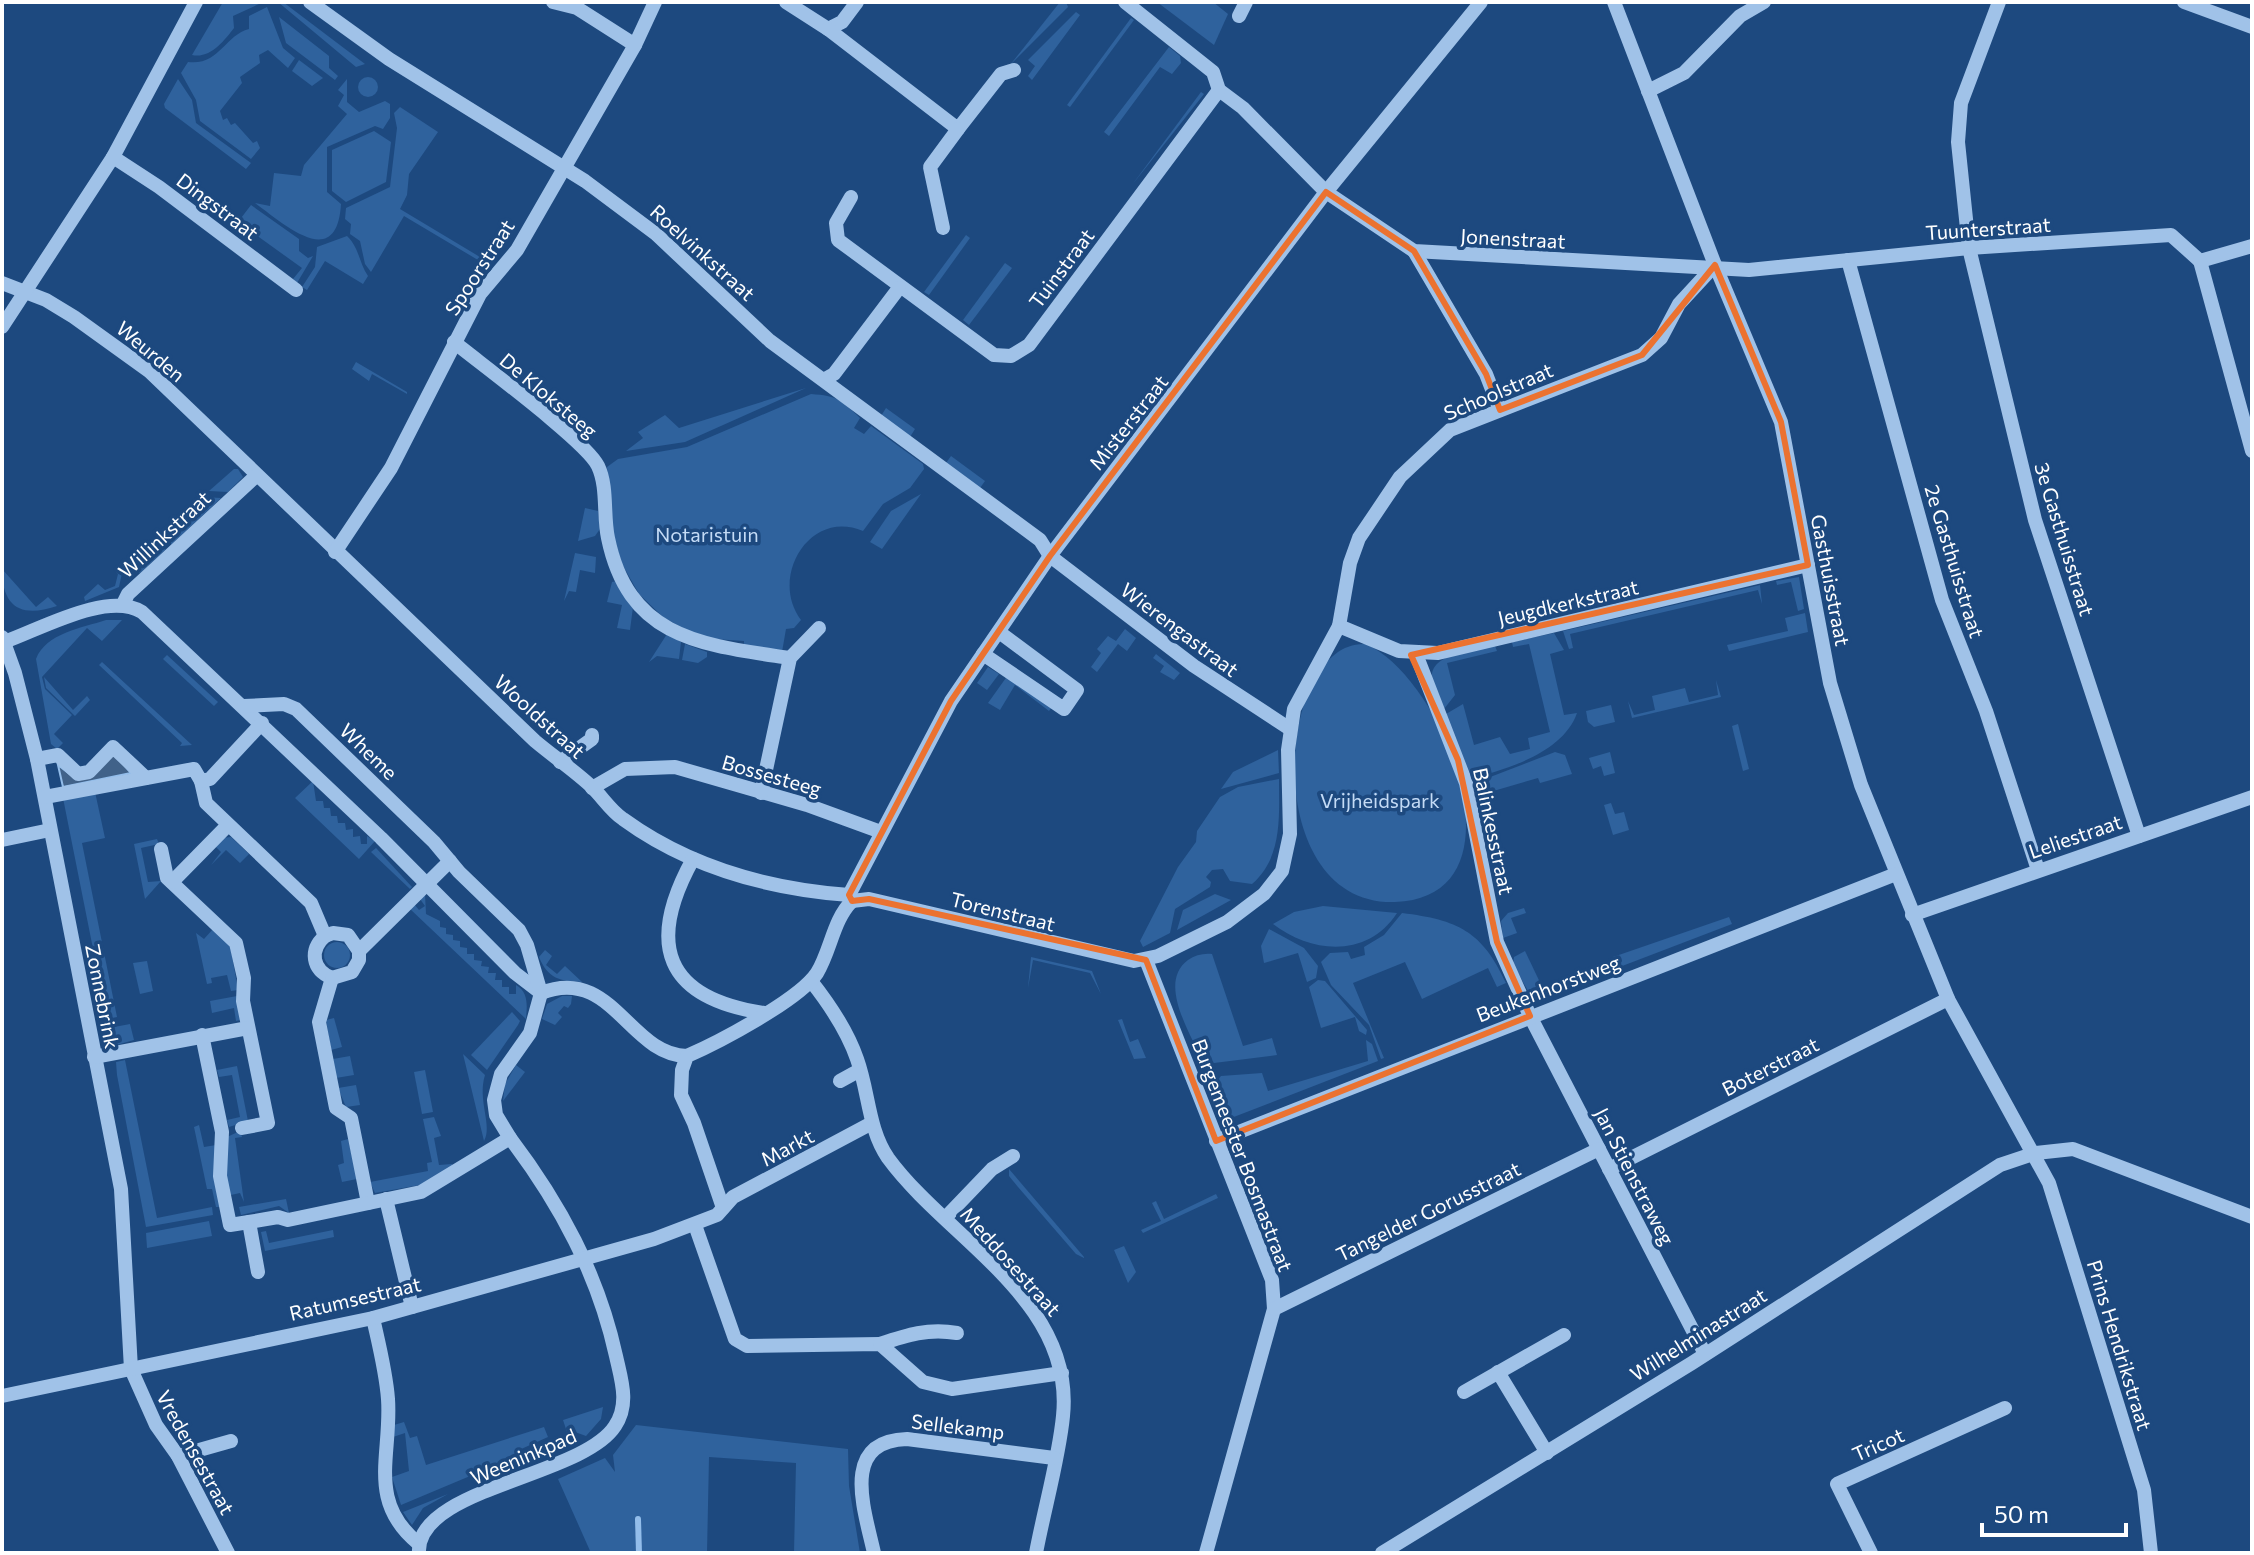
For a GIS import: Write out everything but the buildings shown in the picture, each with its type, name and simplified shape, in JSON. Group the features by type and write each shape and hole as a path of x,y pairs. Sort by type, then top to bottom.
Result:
{"street":[{"path":"2,327 113,157 196,2"},
{"name":"Roelvinkstraat","path":"310,2 400,66 566,167 656,234 770,341 1040,540 1050,556"},
{"path":"553,2 577,8 635,45"},
{"name":"Spoorstraat","path":"335,552 391,468 480,294 507,264 566,167 635,45 655,2"},
{"path":"786,2 828,29 958,129"},
{"path":"828,29 842,22 857,2"},
{"path":"1125,2 1213,72 1219,90 1243,108 1326,192 1414,251 1486,374 1500,410"},
{"path":"1239,16 1246,2"},
{"name":"Misterstraat","path":"851,898 881,832 951,701 1050,556 1326,192 1481,2"},
{"name":"Gasthuisstraat","path":"1614,2 1715,265 1781,422 1830,683 1845,738 1912,915 1948,999 2036,1153"},
{"path":"1648,91 1684,73 1740,16 1764,2"},
{"name":"3e Gasthuisstraat","path":"1999,2 1961,103 1958,142 1969,248 2035,520 2139,836"},
{"path":"2184,2 2252,27"},
{"path":"943,228 930,167 1001,74 1014,70"},
{"name":"Tuinstraat","path":"851,197 836,223 838,240 899,288 994,355 1003,357 1020,352 1219,90"},
{"name":"Dingstraat","path":"113,157 159,187 296,290"},
{"name":"Tuunterstraat","path":"1715,265 1749,270 1969,248 2171,235 2200,261"},
{"path":"2252,246 2200,261 2252,451"},
{"name":"Jonenstraat","path":"1414,251 1686,268 1715,265"},
{"name":"2e Gasthuisstraat","path":"1848,260 1942,600 1986,711 2038,870"},
{"name":"Schoolstraat","path":"1146,960 1227,922 1246,910 1277,881 1287,855 1290,834 1290,729 1298,700 1339,626 1350,563 1359,538 1400,477 1450,430 1642,355 1661,338 1679,304 1715,265"},
{"name":"Weurden","path":"2,283 46,300 114,343 149,371 256,476"},
{"path":"825,379 834,374 899,288"},
{"name":"De Kloksteeg","path":"454,342 589,453 598,466 602,481 608,538 618,569 628,590 651,615 695,642 790,658"},
{"name":"Wooldstraat","path":"256,476 621,818 693,859 783,887 851,898"},
{"name":"Willinkstraat","path":"3,640 100,607 123,604 128,594 256,476"},
{"name":"Wierengastraat","path":"1050,556 1255,710 1290,729"},
{"name":"Jeugdkerkstraat","path":"1339,626 1399,651 1438,653 1808,565"},
{"path":"123,604 151,618 404,861 424,886 515,973 541,993"},
{"path":"761,793 790,658 819,628"},
{"path":"983,654 1064,709 1077,690 999,632"},
{"name":"Zonnebrink","path":"3,640 37,759 121,1189 131,1369"},
{"name":"Balinkesstraat","path":"1416,654 1421,675 1458,760 1497,942 1530,1016"},
{"name":"Wheme","path":"244,706 284,704 296,709 434,842 519,930 535,965 541,993"},
{"path":"202,786 262,723"},
{"path":"560,762 592,739 592,735"},
{"path":"37,759 58,755 78,774 89,772 113,747 146,778"},
{"name":"Bossesteeg","path":"592,788 625,769 675,767 807,805 881,832"},
{"path":"45,797 194,769 206,803 311,903 325,936"},
{"name":"Leliestraat","path":"1912,915 2252,797"},
{"path":"172,882 228,825"},
{"path":"2,840 50,830"},
{"path":"161,849 167,878 236,943 248,1028 268,1123 242,1128"},
{"path":"693,859 677,886 667,924 674,962 699,994 731,1007 764,1013"},
{"path":"359,951 450,861"},
{"name":"Beukenhorstweg","path":"1216,1141 1896,874"},
{"path":"541,993 555,988 594,991 666,1051 687,1056 790,999 811,981 826,956 851,898"},
{"name":"Torenstraat","path":"851,898 869,899 1121,959 1146,960"},
{"path":"333,933 348,935 359,951 359,960 352,972 332,978 321,971 314,959 317,945 333,933"},
{"name":"Burgemeester Bosmastraat","path":"1146,960 1272,1280 1274,1309 1206,1553"},
{"path":"332,978 319,1022 336,1108 351,1118 368,1203"},
{"path":"811,981 840,1023 860,1070 872,1123"},
{"path":"541,993 530,1033 495,1086 496,1115 586,1257"},
{"name":"Boterstraat","path":"1609,1169 1948,999"},
{"name":"Jan Stienstraweg","path":"1530,1016 1705,1354"},
{"path":"94,1057 248,1028"},
{"path":"202,1035 223,1153 220,1176 230,1225 278,1217 288,1220 430,1189 510,1138"},
{"path":"687,1056 680,1084 684,1106 694,1123 723,1208"},
{"path":"840,1081 860,1070"},
{"path":"694,1123 710,1133"},
{"name":"Markt","path":"695,1225 717,1215 733,1197 754,1184 844,1134 872,1123"},
{"name":"Meddosestraat","path":"872,1123 888,1157 1045,1327 1062,1373 1063,1415 1036,1553"},
{"name":"Tangelder Gorusstraat","path":"1274,1309 1599,1149"},
{"name":"Wilhelminastraat","path":"1382,1553 1705,1354 2000,1165 2036,1153 2073,1149 2252,1217"},
{"name":"Prins Hendrikstraat","path":"2036,1153 2049,1183 2144,1490 2151,1553"},
{"path":"946,1217 992,1169 1013,1156"},
{"path":"386,1199 412,1307"},
{"path":"249,1222 258,1272"},
{"path":"695,1225 735,1339 747,1346 880,1344 915,1332 937,1329 957,1333"},
{"name":"Ratumsestraat","path":"2,1396 373,1318 695,1225"},
{"name":"Weeninkpad","path":"373,1318 388,1396 384,1456 386,1496 397,1524 419,1548 431,1522 446,1510 598,1445 616,1426 623,1411 624,1391 611,1335 586,1257"},
{"path":"1464,1392 1564,1335"},
{"path":"880,1344 923,1382 952,1389 1062,1373"},
{"name":"Vredensestraat","path":"131,1369 156,1425 178,1456 228,1553"},
{"path":"1498,1372 1547,1453"},
{"name":"Tricot","path":"1871,1553 1837,1484 2005,1408"},
{"name":"Sellekamp","path":"874,1553 862,1467 873,1447 885,1440 907,1439 1054,1458"},
{"path":"178,1456 231,1441"}],"highlighted area":[{"path":"1326,192 1414,251 1486,374 1500,410 1642,355 1715,265 1781,422 1808,565 1411,655 1458,760 1497,942 1530,1016 1216,1141 1146,960 869,899 852,901 849,895 951,701 1050,556"}],"green space":[{"path":"223,2 259,4 233,16 234,28 216,48 199,56 192,55"},
{"path":"278,2 283,2 365,64 356,67"},
{"path":"1060,2 1066,2 1068,7 1010,65"},
{"path":"1157,2 1213,2 1228,14 1214,45"},
{"path":"267,7 283,48 295,58 288,68 268,50 259,55 260,63 240,77 242,83 220,111 223,120 227,118 231,125 235,123 253,143 257,141 260,148 251,159 200,121 196,100 181,73 188,62 199,62 215,55 234,37 249,29 249,16"},
{"path":"1076,12 1080,15 1032,80 1028,76 1035,66 1028,60"},
{"path":"279,17 329,56 329,68 338,76 335,80 286,43"},
{"path":"1131,18 1134,20 1070,107 1067,105"},
{"path":"1169,47 1180,56 1181,63 1172,74 1160,67 1109,136 1104,132"},
{"path":"299,60 323,78 312,86 292,71"},
{"path":"364,77 372,77 378,87 372,97 364,97 358,91 358,83"},
{"path":"178,79 192,100 196,123 251,163 246,169 165,108 164,104"},
{"path":"347,79 347,102 359,112 385,101 390,104 390,118 383,129 375,126 327,147 327,192 341,204 337,224 330,236 320,239 308,237 294,231 255,203 270,206 274,173 301,176 304,165 347,114 338,106 344,95 338,90"},
{"path":"1201,92 1204,94 1132,185"},
{"path":"400,107 438,132 409,174 407,195 400,209 485,260 490,254 495,258 483,263 404,216 371,272 365,264 360,241 350,234 351,224 345,219 346,208 390,187 397,128 394,113"},
{"path":"374,131 391,142 386,182 346,202 332,191 332,150"},
{"path":"251,205 299,239 299,251 308,258 313,256 297,283 293,279 302,268 238,222"},
{"path":"966,235 970,238 929,295 924,292"},
{"path":"347,236 368,276 363,284 325,261 307,290 302,287 315,267 317,247"},
{"path":"1005,263 1012,268 969,325 963,320"},
{"path":"356,362 407,394 372,374 369,381 352,369"},
{"path":"806,388 685,442 626,451 643,438 638,432 665,415 679,428"},
{"name":"Notaristuin","path":"811,394 833,397 843,403 860,418 854,428 864,434 871,426 923,464 924,469 910,488 883,504 863,531 844,526 826,529 811,538 800,551 792,567 790,585 792,603 801,620 794,628 786,629 782,652 744,646 744,641 700,638 663,617 639,594 622,564 612,532 607,467 618,459 687,447"},
{"path":"886,408 915,429 910,437 881,416"},
{"path":"951,456 985,481 980,488 946,463"},
{"path":"234,469 238,469 243,477 228,492 209,491"},
{"path":"921,494 882,549 870,542 891,511"},
{"path":"203,497 221,498 171,545 172,526"},
{"path":"585,508 598,511 600,529 595,536 578,541"},
{"path":"166,531 165,550 140,573 133,572 130,563"},
{"path":"575,553 596,557 595,573 580,570 576,592 569,591 564,601"},
{"path":"121,563 124,564 119,587 85,601 84,597 98,584 105,590 115,586 118,574 114,570"},
{"path":"2,569 36,607 48,597 57,606 34,611 16,607 6,593"},
{"path":"1799,577 1804,609 1798,611 1791,582 1777,585 1776,581"},
{"path":"616,581 633,607 630,630 617,628 622,605 607,602 612,582"},
{"path":"1760,585 1762,604 1758,590 1570,634 1573,648 1569,649 1563,631"},
{"path":"1805,613 1808,632 1729,651 1727,645 1788,631 1785,618"},
{"path":"106,620 122,620 102,641 87,628 42,677 45,689 72,715 54,734 63,743 57,749 51,744 36,659 56,637"},
{"path":"1125,629 1136,638 1127,651 1118,644 1097,672 1091,667 1101,653 1097,649 1108,636 1116,641"},
{"path":"1554,633 1564,650 1550,654 1564,715 1577,713 1570,727 1560,739 1532,757 1470,779 1446,714 1463,704 1474,745 1500,737 1510,754 1530,749 1528,738 1550,732 1529,644 1513,647 1512,642"},
{"path":"667,634 681,642 679,659 657,656 649,662"},
{"path":"685,644 707,652 707,657 698,663 682,660"},
{"name":"Vrijheidspark","path":"1366,644 1395,665 1423,698 1445,740 1461,784 1466,827 1459,864 1436,891 1395,902 1350,892 1319,863 1301,821 1295,773 1299,724 1313,683 1335,654"},
{"path":"1495,646 1497,651 1447,663 1455,695 1444,709 1432,679 1438,663 1456,654"},
{"path":"1156,654 1180,673 1174,680 1160,672 1164,666 1153,658"},
{"path":"167,655 218,702 214,706 163,659"},
{"path":"102,662 192,745 180,746 182,743 99,665"},
{"path":"988,667 999,674 987,690 977,683"},
{"path":"1008,675 1052,707 1049,711 1015,685 1000,710 988,703"},
{"path":"44,677 73,710 87,696 90,700 75,716 46,688"},
{"path":"1716,680 1721,697 1632,718 1628,701 1634,715 1655,710 1652,696 1685,688 1689,702 1718,695"},
{"path":"1611,705 1615,722 1594,727 1588,722 1586,711"},
{"path":"1738,724 1749,769 1743,771 1732,726"},
{"path":"1278,750 1279,773 1221,789 1233,772"},
{"path":"1555,752 1565,755 1572,774 1540,783 1538,778 1490,792 1494,806 1487,809 1492,825 1483,821 1472,784"},
{"path":"1610,752 1615,773 1604,776 1601,766 1593,769 1589,758"},
{"path":"1279,779 1277,835 1262,873 1252,884 1230,881 1223,869 1212,870 1206,877 1211,882 1210,887 1175,909 1170,933 1143,947 1140,941 1178,867 1196,842 1197,831 1220,797 1238,787"},
{"path":"313,781 316,801 323,801 324,808 330,808 331,816 337,816 338,823 345,823 346,830 353,829 353,837 360,836 361,844 367,844 367,836 375,841 359,859 295,798"},
{"path":"95,792 105,838 82,843 117,1017 107,1019 63,798"},
{"path":"1611,803 1615,814 1624,812 1629,830 1613,835 1604,805"},
{"path":"231,837 249,854 240,863 226,850 211,865 221,852 214,845 221,838"},
{"path":"157,839 159,844 141,848 148,882 161,881 145,899 134,844"},
{"path":"376,848 412,887 410,889 371,852"},
{"path":"425,894 426,914 440,921 440,927 446,928 446,934 460,941 460,947 467,948 467,954 474,954 474,960 482,961 481,966 489,967 488,973 496,973 495,980 502,980 502,987 509,987 509,994 516,994 516,985 520,988 526,1000 526,1019 409,908 414,904 419,910 425,906 420,899"},
{"path":"1215,894 1231,900 1177,930 1183,910"},
{"path":"1323,906 1397,913 1385,928 1371,938 1339,947 1305,941 1273,924 1294,912"},
{"path":"1524,908 1526,913 1511,918 1517,933 1503,938 1501,921 1508,913"},
{"path":"1402,913 1438,920 1466,931 1488,951 1506,983 1497,987 1488,968 1422,999 1405,962 1353,983 1384,1058 1381,1059 1369,1025 1331,985 1321,962 1330,953 1348,952 1351,959 1365,955 1364,947 1384,935"},
{"path":"1729,917 1732,924 1617,968 1613,957"},
{"path":"213,929 230,944 238,990 231,991 227,975 211,978 212,983 207,984 196,933 204,939"},
{"path":"1269,929 1304,948 1318,966 1316,978 1307,982 1298,953 1264,963 1261,946"},
{"path":"337,942 346,946 350,955 346,964 337,968 328,964 324,955 328,946"},
{"path":"545,950 552,956 546,965 557,974 565,966 582,982 561,979 546,970 539,957"},
{"path":"1525,951 1546,995 1533,1000 1513,964 1514,957"},
{"path":"1212,954 1243,1046 1272,1038 1277,1055 1214,1063 1201,1059 1179,1008 1176,982 1179,970 1188,960"},
{"path":"1031,957 1092,971 1101,994 1090,973 1033,960 1028,988"},
{"path":"147,961 153,991 140,994 133,963"},
{"path":"1318,980 1325,981 1367,1030 1366,1035 1359,1031 1355,1017 1321,1028 1309,987"},
{"path":"237,996 241,1020 236,1021 234,1008 212,1013 210,1001"},
{"path":"562,996 572,996 568,1008 564,1006 558,1013 562,1017 555,1025 542,1019 547,1004"},
{"path":"512,1012 520,1021 487,1070 471,1055"},
{"path":"334,1018 342,1047 331,1050 326,1020"},
{"path":"1122,1019 1130,1042 1138,1039 1146,1058 1134,1059 1118,1020"},
{"path":"130,1024 134,1040 113,1046 111,1038 115,1035 110,1035 109,1028"},
{"path":"1366,1040 1372,1044 1378,1061 1226,1120 1218,1116 1208,1091 1221,1076 1262,1073 1268,1091 1368,1061"},
{"path":"463,1054 485,1075 483,1094 487,1128 484,1141"},
{"path":"350,1056 354,1075 336,1078 333,1059"},
{"path":"125,1060 157,1218 212,1207 213,1215 146,1227 117,1075 116,1062"},
{"path":"516,1065 525,1072 503,1101 505,1084"},
{"path":"237,1066 248,1121 229,1127 227,1120 240,1117 232,1075 219,1077 217,1070"},
{"path":"425,1070 433,1112 422,1114 414,1072"},
{"path":"356,1085 360,1105 346,1107 338,1088"},
{"path":"434,1117 441,1136 434,1138 439,1165 452,1164 453,1167 420,1185 375,1193 370,1182 428,1171 427,1163 432,1162 423,1119"},
{"path":"199,1125 204,1147 216,1145 221,1207 216,1207 212,1189 207,1189 194,1127"},
{"path":"240,1131 242,1137 235,1138 244,1202 240,1193 231,1195 231,1202 226,1176 227,1137"},
{"path":"348,1139 357,1179 342,1182 338,1165 344,1163 341,1141"},
{"path":"1009,1169 1084,1258 1076,1254 1018,1187 1009,1176"},
{"path":"1216,1194 1218,1198 1143,1233 1141,1230 1161,1221 1152,1203 1156,1201 1164,1219"},
{"path":"286,1199 289,1213 279,1206 241,1215 239,1207"},
{"path":"209,1221 212,1236 147,1248 146,1233"},
{"path":"333,1230 334,1237 265,1251 261,1232 266,1231 269,1243"},
{"path":"1124,1246 1136,1272 1128,1283 1114,1250"},
{"path":"603,1407 601,1419 586,1436 575,1432 568,1435 563,1420"},
{"path":"404,1422 410,1438 417,1436 426,1465 544,1427 548,1437 519,1450 520,1455 401,1505 392,1477 409,1471 405,1433 393,1437 394,1425"},
{"path":"636,1425 848,1449 849,1486 860,1553 794,1553 796,1463 709,1457 707,1553 591,1553 558,1479 605,1458 615,1472 613,1455"},
{"path":"448,1494 423,1508 412,1525 403,1512"}],"shaded area":[{"path":"113,753 131,773 63,787 58,765 76,779"}],"waterway":[{"path":"638,1519 639,1553"}]}
